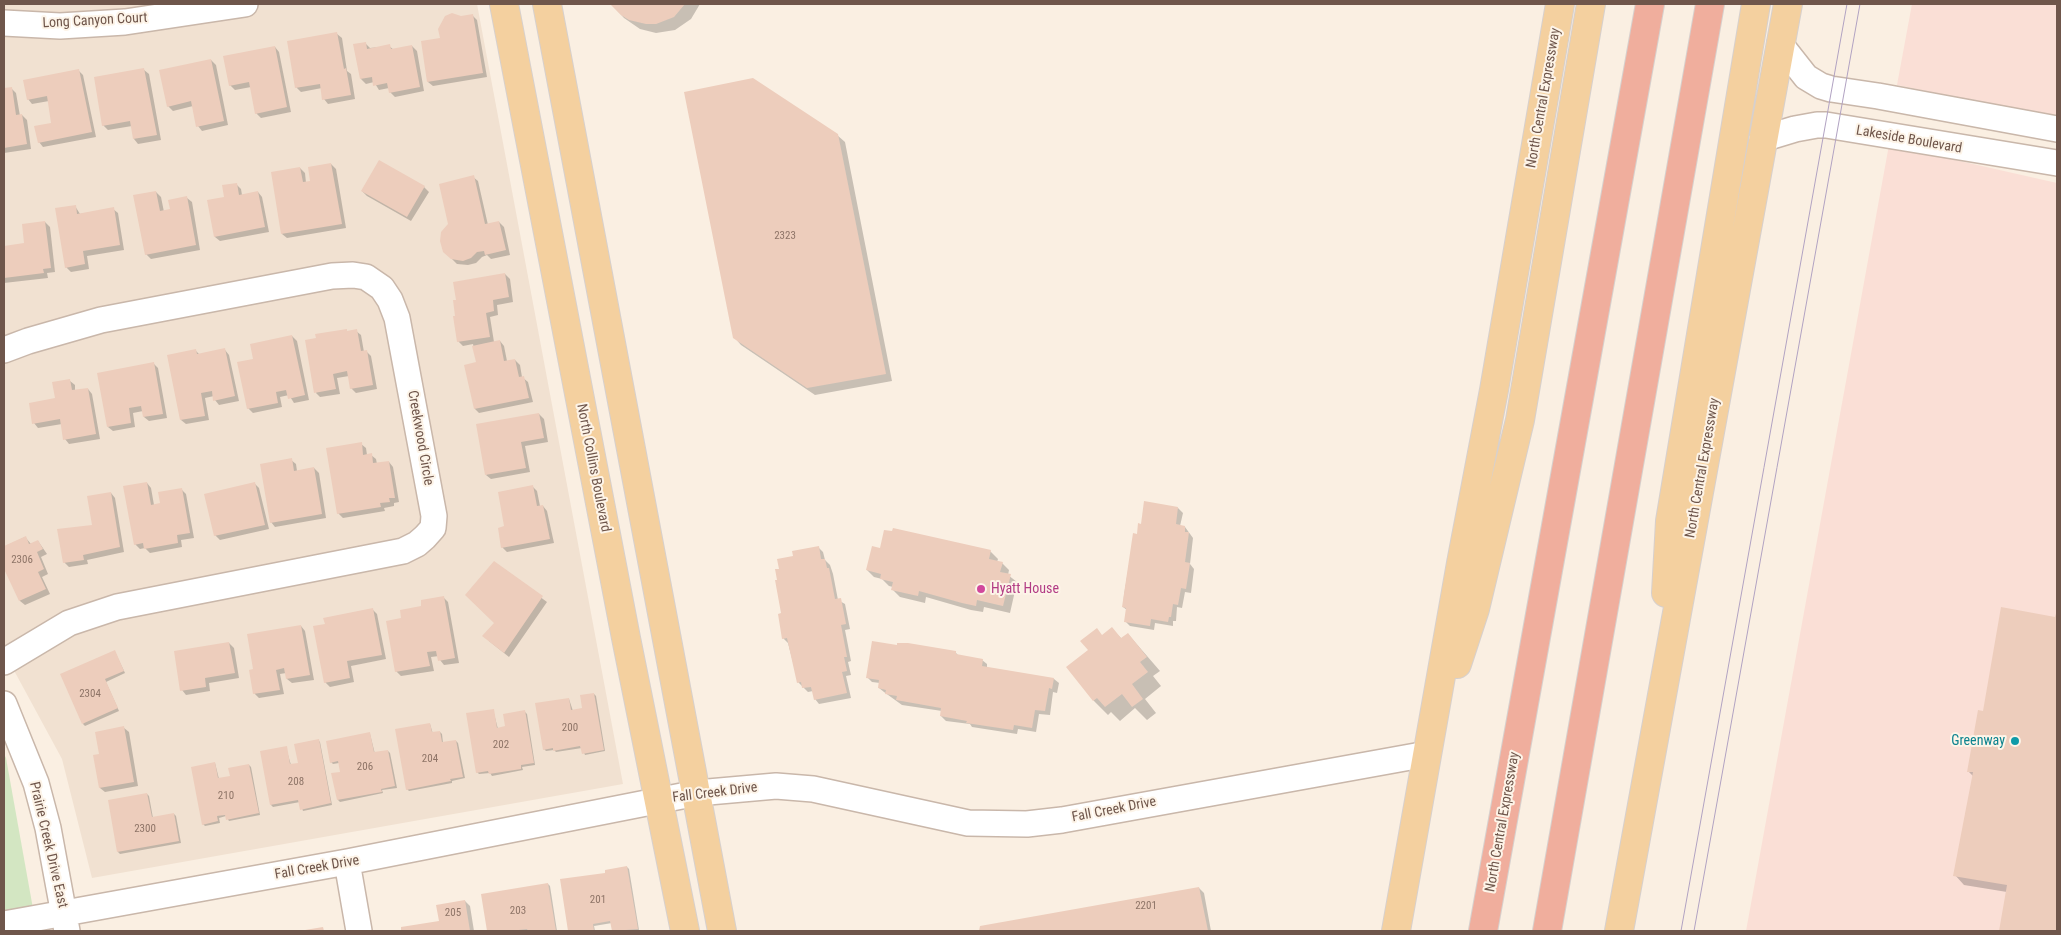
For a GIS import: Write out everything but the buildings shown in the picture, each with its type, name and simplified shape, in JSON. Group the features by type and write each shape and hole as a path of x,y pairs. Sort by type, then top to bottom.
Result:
{"highway":[{"name":"North Central Expressway","path":"1483,931 1650,4"},
{"path":"1547,931 1710,4"}],"main road":[{"name":"North Collins Boulevard","path":"504,4 684,931"},
{"path":"547,4 722,931"},
{"name":"North Central Expressway","path":"1396,931 1494,390 1560,4"},
{"path":"1427,754 1475,609 1520,420 1591,4"},
{"path":"1662,692 1670,521 1756,4"},
{"name":"North Central Expressway","path":"1619,931 1788,4"},
{"path":"522,97 564,89"},
{"path":"597,488 638,480"}],"street":[{"name":"Long Canyon Court","path":"4,23 60,26 125,22 245,4"},
{"path":"1780,44 1806,77 1821,86 2057,129"},
{"name":"Lakeside Boulevard","path":"1762,139 1795,129 1826,125 2057,163"},
{"name":"Creekwood Circle","path":"4,350 28,341 101,320 332,276 366,277 382,288 390,300 397,318 434,516 434,528 417,544 403,551 117,607 69,623 4,662"},
{"name":"Prairie Creek Drive East","path":"4,704 36,783 48,828 66,922"},
{"name":"Fall Creek Drive","path":"4,924 66,922 347,862 697,793 776,786 813,789 968,823 1027,824 1062,820 1427,754"},
{"path":"347,862 359,931"}],"shaded area":[{"path":"4,4 477,4 623,784 92,878 62,759 4,652"},
{"path":"1912,4 2057,4 2057,118 1897,85"},
{"path":"1889,145 2057,183 2057,931 1746,931"}],"green space":[{"path":"4,754 6,758 37,931 4,931"}],"tram line":[{"path":"1681,931 1847,4"},
{"path":"1694,931 1860,4"}],"place":[{"name":"Hyatt House","path":"981,589"},
{"name":"Greenway","path":"2015,741"}]}
